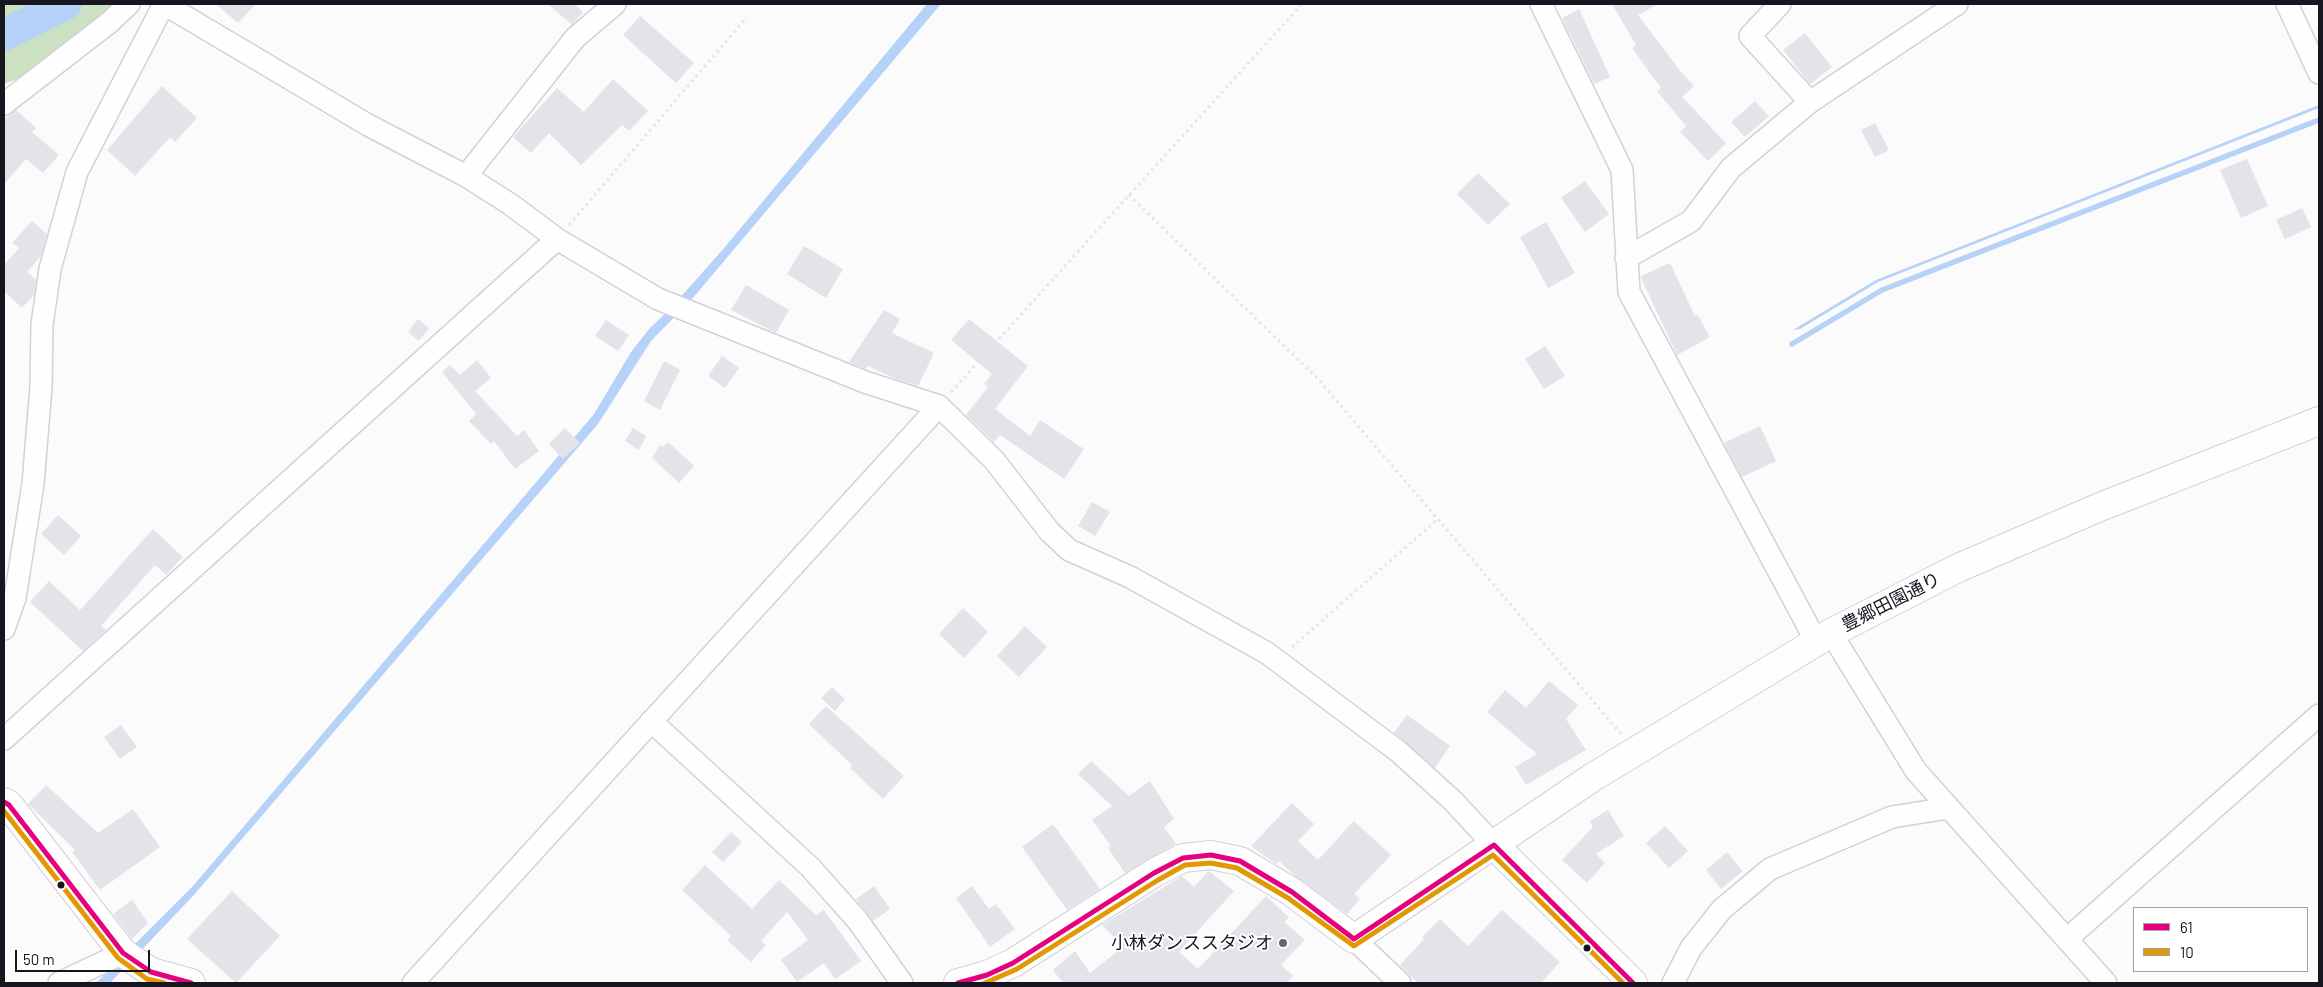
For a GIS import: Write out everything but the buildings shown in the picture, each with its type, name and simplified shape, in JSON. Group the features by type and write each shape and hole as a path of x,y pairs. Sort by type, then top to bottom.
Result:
{"main road":[{"name":"豊郷田園通り","path":"1354,939 1635,751 1823,637 1967,564 2100,507 2319,421"},
{"path":"4,802 9,805 123,953 151,972 191,983"},
{"path":"1494,845 1633,983"},
{"path":"958,983 987,975 1013,963 1154,873 1184,858 1211,856 1240,861 1284,887 1354,939"}],"street":[{"path":"4,104 110,22 129,4"},
{"path":"4,629 15,598 33,484 41,387 42,326 50,269 77,172 164,4 368,125 466,176 510,204 557,239 658,299 855,378 939,406 994,460 1049,531 1069,550 1130,577 1267,653 1399,752 1453,801 1494,845"},
{"path":"466,176 575,38 615,4"},
{"path":"1541,4 1622,170 1629,292 1823,637 1916,771 2106,983"},
{"path":"1780,4 1750,36 1810,102"},
{"path":"1626,258 1690,221 1731,168 1810,102 1957,4"},
{"path":"2287,4 2319,73"},
{"path":"4,739 557,239"},
{"path":"413,983 939,406"},
{"path":"2068,940 2319,715"},
{"path":"650,721 810,867 858,921 902,983"},
{"path":"1672,983 1691,948 1722,909 1770,869 1892,817 1948,808"},
{"path":"1354,939 1400,983"},
{"path":"59,983 123,953"}],"path":[{"path":"939,406 1302,4"},
{"path":"557,239 747,17"},
{"path":"1129,195 1318,379 1635,751"},
{"path":"1277,660 1438,519"}],"green space":[{"path":"118,4 76,56 4,84 4,5"}],"water":[{"path":"927,4 941,4 692,299 651,341 598,424 193,896 110,983 96,983 192,887 594,414 631,352 650,328 670,309 725,247"},
{"path":"2319,105 2319,108 1878,282 1800,329 1793,330 1876,280"}],"waterway":[{"path":"4,35 66,4"},
{"path":"1792,344 1882,290 2319,120"}],"transit line":[{"name":"61","path":"4,802 9,805 123,953 151,972 191,983"},
{"name":"10","path":"4,811 118,958 147,979 164,983"},
{"name":"61","path":"958,983 987,975 1013,963 1154,873 1183,858 1211,855 1240,861 1292,892 1354,939 1494,845 1633,983"},
{"name":"10","path":"985,983 1017,969 1185,865 1211,863 1237,868 1288,898 1354,946 1493,855 1623,983"}],"place":[{"name":"小林ダンススタジオ","path":"1283,943"}]}
